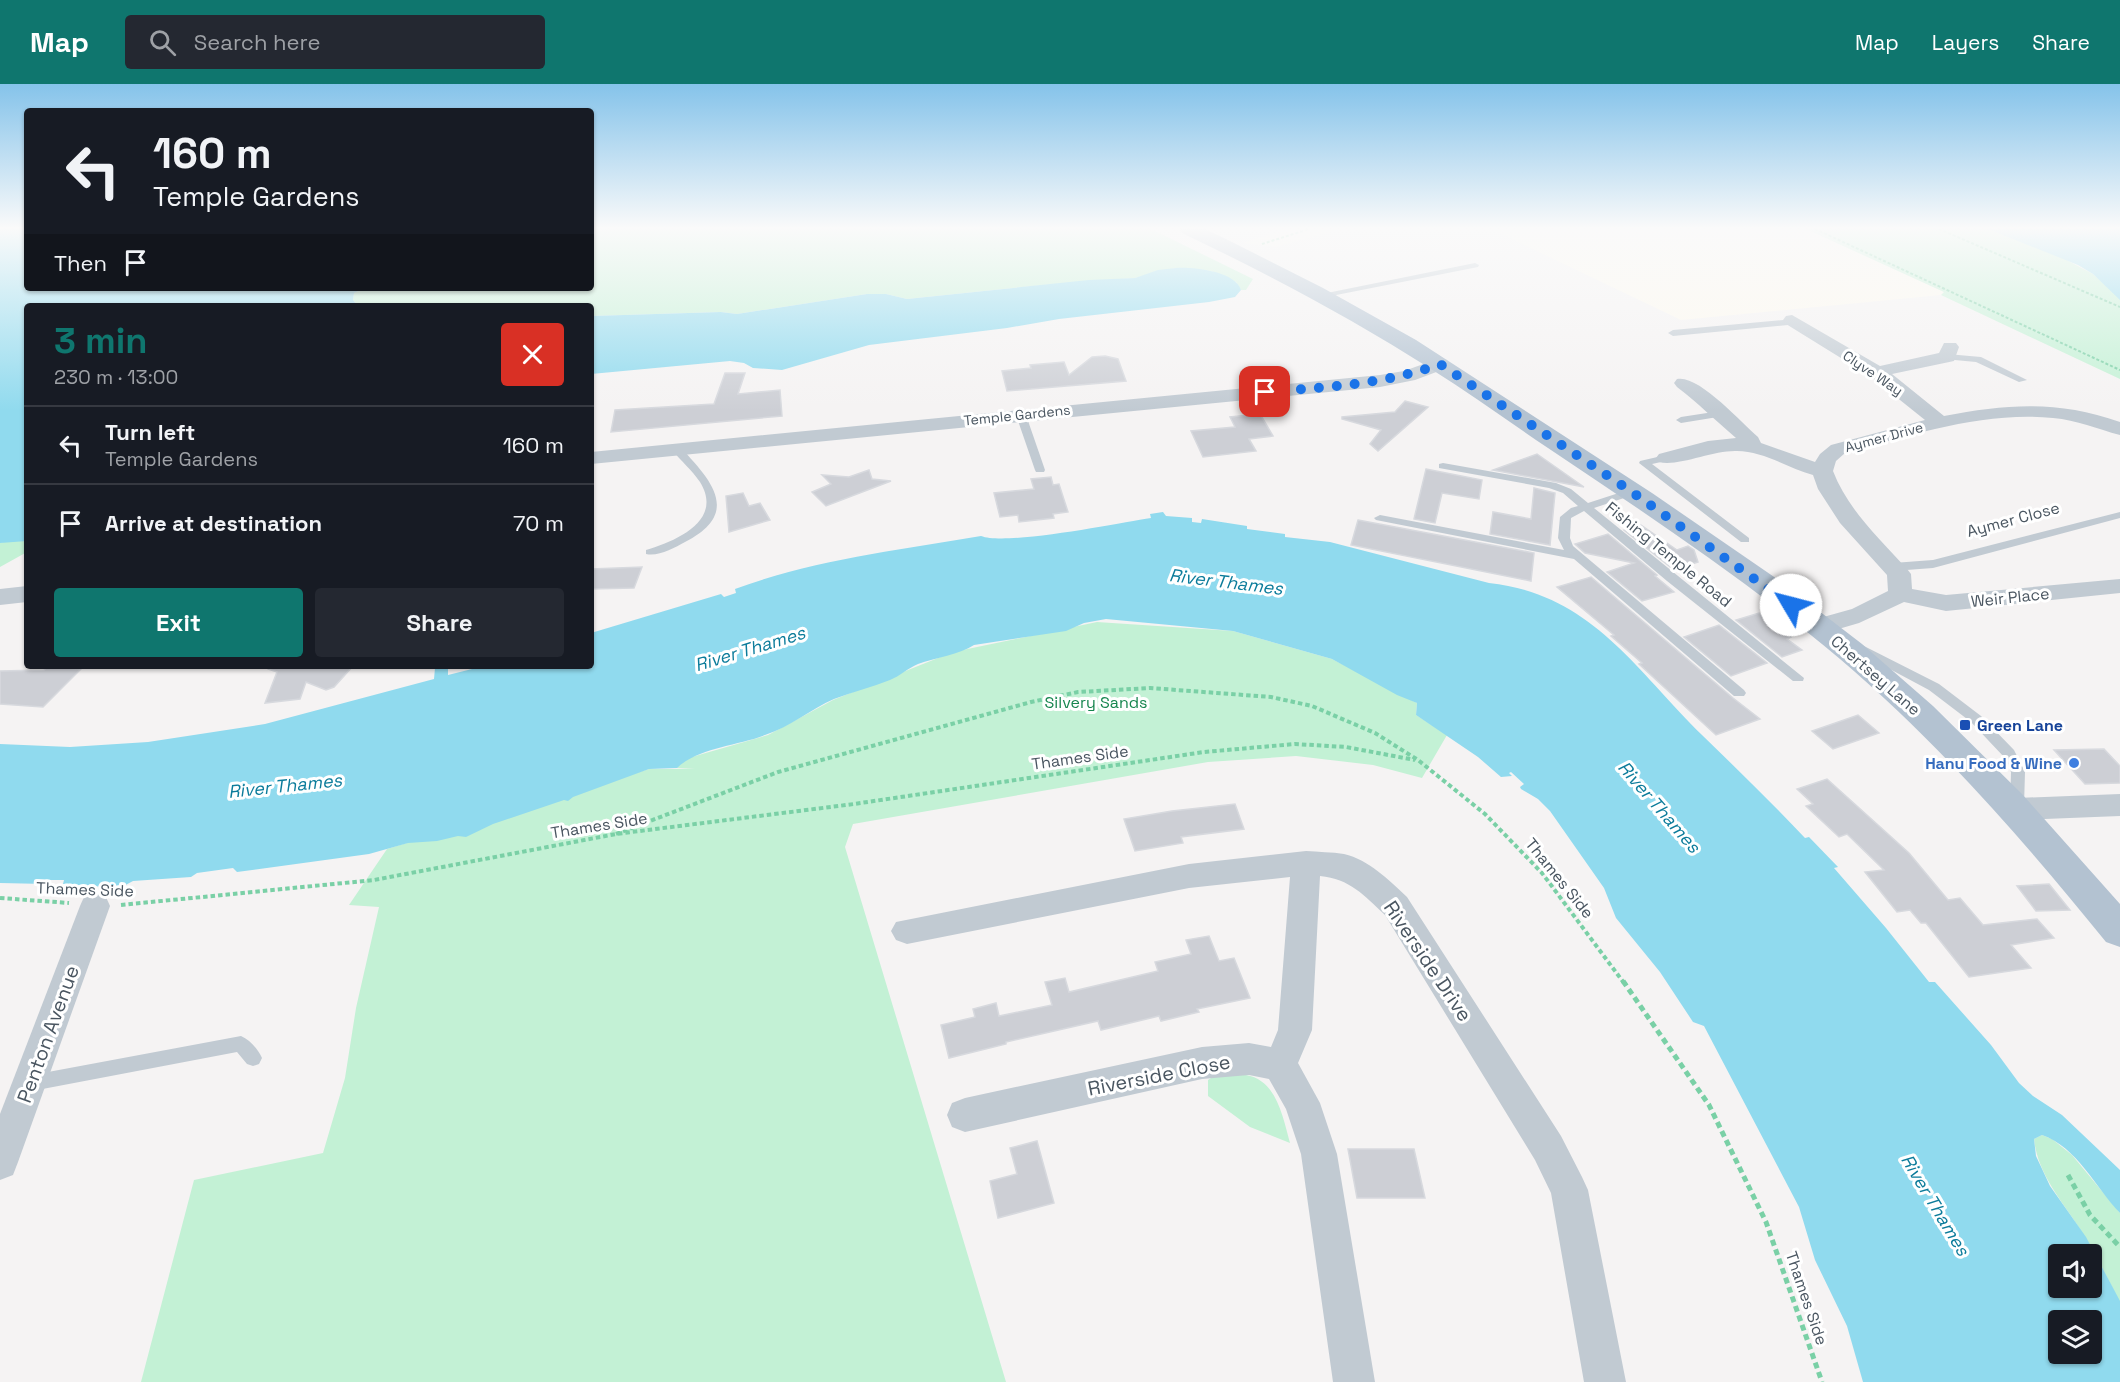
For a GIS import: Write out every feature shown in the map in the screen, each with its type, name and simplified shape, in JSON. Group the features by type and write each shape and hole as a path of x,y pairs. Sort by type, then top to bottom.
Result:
{"main road":[{"name":"Chertsey Lane","path":"1310,290 1440,364 1632,492 1777,594 1857,657 1924,717 2017,809 2120,931"}],"street":[{"name":"Clyve Way","path":"1802,324 1877,372 1940,423"},
{"path":"1877,372 1948,352"},
{"name":"Temple Gardens","path":"594,458 1380,381 1408,376 1440,364"},
{"path":"1684,383 1746,434 1751,441 1751,446"},
{"name":"Aymer Drive","path":"1822,471 1827,458 1838,449 1940,423 2020,411 2067,414 2120,429"},
{"path":"1666,458 1727,445 1751,446 1801,466 1822,471 1828,489 1848,518 1899,574 1900,594 1882,607 1818,627"},
{"name":"Weir Place","path":"1900,594 1946,603 2120,586"},
{"path":"0,597 24,594"},
{"path":"2017,809 2120,806"},
{"path":"1306,863 1295,1030 1280,1065 1302,1103 1319,1154 1354,1382"},
{"name":"Riverside Drive","path":"907,932 1189,876 1306,863 1343,867 1369,881 1396,906 1548,1148 1569,1190 1605,1382"},
{"name":"Penton Avenue","path":"0,1162 18,1094 95,906"},
{"name":"Riverside Close","path":"964,1114 1202,1063 1249,1059 1280,1065"}],"lane":[{"path":"1321,295 1349,290"},
{"path":"1673,333 1802,324"},
{"path":"1948,352 1978,358 2022,380"},
{"path":"1681,420 1720,414"},
{"path":"1021,415 1040,470"},
{"path":"650,552 673,546 691,535 711,510 711,497 707,485 677,450"},
{"path":"1666,458 1644,463 1745,540"},
{"path":"1443,466 1552,485 1568,491 1586,507"},
{"name":"Fishing Temple Road","path":"1586,507 1632,492"},
{"path":"1586,507 1575,510 1566,517 1564,538 1575,556 1739,693"},
{"name":"Fishing Temple Road","path":"1586,507 1671,578 1798,678"},
{"name":"Aymer Close","path":"1916,565 1928,559 2120,508"},
{"name":"Aymer Close","path":"1893,567 1933,564 2120,515"},
{"path":"1380,518 1575,556"},
{"path":"18,1094 241,1044 253,1058"}],"path":[{"path":"1946,290 2120,370"},
{"path":"2080,290 2120,307"},
{"path":"616,834 778,772 1031,702 1078,692 1115,688 1225,692 1271,697 1312,706 1375,733 1418,760"},
{"name":"Thames Side","path":"0,898 95,906 130,905 374,880 616,834 854,804 1216,751 1295,744 1346,747 1418,760 1485,814 1542,873 1643,1008 1709,1105 1766,1222 1822,1382"},
{"path":"2068,1175 2090,1215 2120,1247"}],"shaded area":[{"path":"1617,290 1939,290 1944,292 1941,295 1681,320"}],"green space":[{"path":"594,290 999,290 907,299 886,294 867,294 737,314 721,312 594,316 594,303 355,303 353,300 354,293 358,291"},
{"path":"1939,290 2111,290 2120,298 2120,379 1941,295 1944,292"},
{"path":"24,541 24,554 0,567 0,543"},
{"name":"Silvery Sands","path":"1097,622 1233,631 1332,659 1417,703 1416,715 1447,735 1422,778 1373,765 1296,756 1208,762 853,824 845,847 1006,1382 141,1382 194,1180 323,1153 345,1078 356,1008 379,907 349,905 387,849 649,769 695,769 657,767 768,735 833,700 953,652"},
{"path":"1217,1074 1246,1075 1257,1078 1265,1084 1277,1101 1290,1143 1250,1127 1208,1096 1208,1080"},
{"path":"2042,1135 2052,1139 2072,1155 2120,1213 2120,1303 2102,1268 2102,1244 2089,1244 2054,1190 2041,1166 2034,1139"}],"water":[{"path":"0,290 358,291 354,293 353,300 355,303 24,303 24,541 0,543"},
{"path":"997,290 1241,290 1235,297 1209,302 1059,319 1007,328 869,345 782,370 753,368 744,363 730,361 594,374 594,316 721,312 737,314 867,294 886,294 907,299"},
{"path":"2109,290 2120,290 2120,300"},
{"name":"River Thames","path":"1163,512 1166,516 1192,518 1192,522 1201,523 1202,519 1247,526 1247,529 1285,534 1285,537 1330,542 1489,583 1525,590 1556,602 1609,638 1805,838 1809,837 1838,867 1834,868 1929,982 1935,982 1991,1045 2019,1083 2033,1096 2062,1115 2120,1170 2120,1213 2085,1169 2065,1149 2042,1135 2034,1139 2036,1156 2050,1186 2090,1244 2048,1244 2048,1298 2102,1298 2102,1267 2120,1301 2120,1382 1863,1382 1847,1326 1815,1260 1799,1207 1704,1026 1693,1022 1660,972 1616,918 1604,888 1550,811 1538,799 1521,789 1520,787 1524,784 1511,772 1509,773 1512,776 1501,777 1478,757 1416,715 1417,703 1397,695 1332,659 1233,631 1106,619 1084,623 1066,631 974,645 918,664 890,680 834,699 774,732 707,751 677,768 649,769 573,797 568,801 564,800 493,824 466,837 458,836 437,841 408,843 369,854 237,872 233,868 197,873 191,877 133,881 120,888 63,884 64,880 50,880 46,884 0,883 0,744 70,747 148,742 265,724 434,679 435,669 448,669 448,675 472,669 594,669 594,632 721,594 724,597 736,593 735,589 795,570 856,557 981,536 1014,538 1090,529 1151,518 1150,514"}],"building":[{"path":"1105,356 1118,359 1126,381 1007,391 1002,371 1031,368 1030,365 1064,362 1069,375 1092,357"},
{"path":"725,373 745,373 738,394 780,390 782,416 611,432 615,410 714,404"},
{"path":"1405,401 1428,407 1378,451 1370,444 1381,430 1342,419 1342,417 1395,412"},
{"path":"1260,414 1273,436 1249,439 1256,451 1203,457 1191,431 1235,427 1230,417"},
{"path":"1537,454 1557,468 1584,487 1493,470"},
{"path":"1426,469 1482,480 1479,499 1442,493 1435,523 1414,519"},
{"path":"869,470 872,479 891,481 826,506 812,492 831,484 822,475 849,477"},
{"path":"1051,477 1053,485 1059,484 1068,512 1053,514 1054,518 1019,522 1018,515 1000,517 994,493 1034,489 1031,479"},
{"path":"1534,488 1555,493 1550,545 1490,534 1493,512 1531,519"},
{"path":"743,493 749,506 760,503 770,520 729,532 726,496"},
{"path":"1358,520 1534,553 1531,581 1351,545"},
{"path":"1641,525 1677,550 1688,546 1694,550 1698,562 1674,570 1624,530"},
{"path":"1608,534 1674,592 1642,601 1607,572 1634,563 1585,553 1575,544"},
{"path":"642,567 634,588 594,589 594,569"},
{"path":"1591,577 1760,719 1716,735 1639,664 1642,663 1611,636 1614,635 1557,587"},
{"path":"1759,613 1791,637 1787,639 1802,650 1782,657 1736,620"},
{"path":"1719,625 1767,663 1731,676 1684,637"},
{"path":"81,669 43,707 0,704 0,671"},
{"path":"268,669 350,669 334,687 326,690 306,682 300,699 265,703 277,672"},
{"path":"1858,715 1879,733 1833,749 1812,731"},
{"path":"2104,749 2120,766 2120,783 2085,784 2054,750"},
{"path":"1827,779 1909,853 1948,900 1960,898 1983,925 2037,919 2054,938 2011,945 2031,968 1969,977 1926,923 1921,923 1910,910 1897,912 1865,872 1884,870 1847,834 1839,837 1806,806 1813,804 1797,789"},
{"path":"1235,804 1244,829 1181,837 1183,843 1135,851 1124,819 1172,811"},
{"path":"2049,884 2070,910 2036,911 2017,886"},
{"path":"1209,936 1219,961 1234,958 1250,998 1197,1009 1199,1012 1161,1021 1159,1016 1101,1030 1098,1021 949,1058 941,1025 975,1017 973,1009 996,1003 999,1016 1052,1005 1045,982 1065,978 1069,992 1158,971 1155,962 1191,954 1186,940"},
{"path":"1037,1141 1054,1203 998,1218 990,1181 1017,1174 1010,1148"},
{"path":"1348,1149 1414,1149 1425,1198 1357,1198"}],"place":[{"name":"Green Lane","path":"1965,725"},
{"name":"Hanu Food & Wine","path":"2074,763"}],"route":[{"path":"1265,392 1380,381 1408,376 1440,364 1632,492 1791,605"}]}
